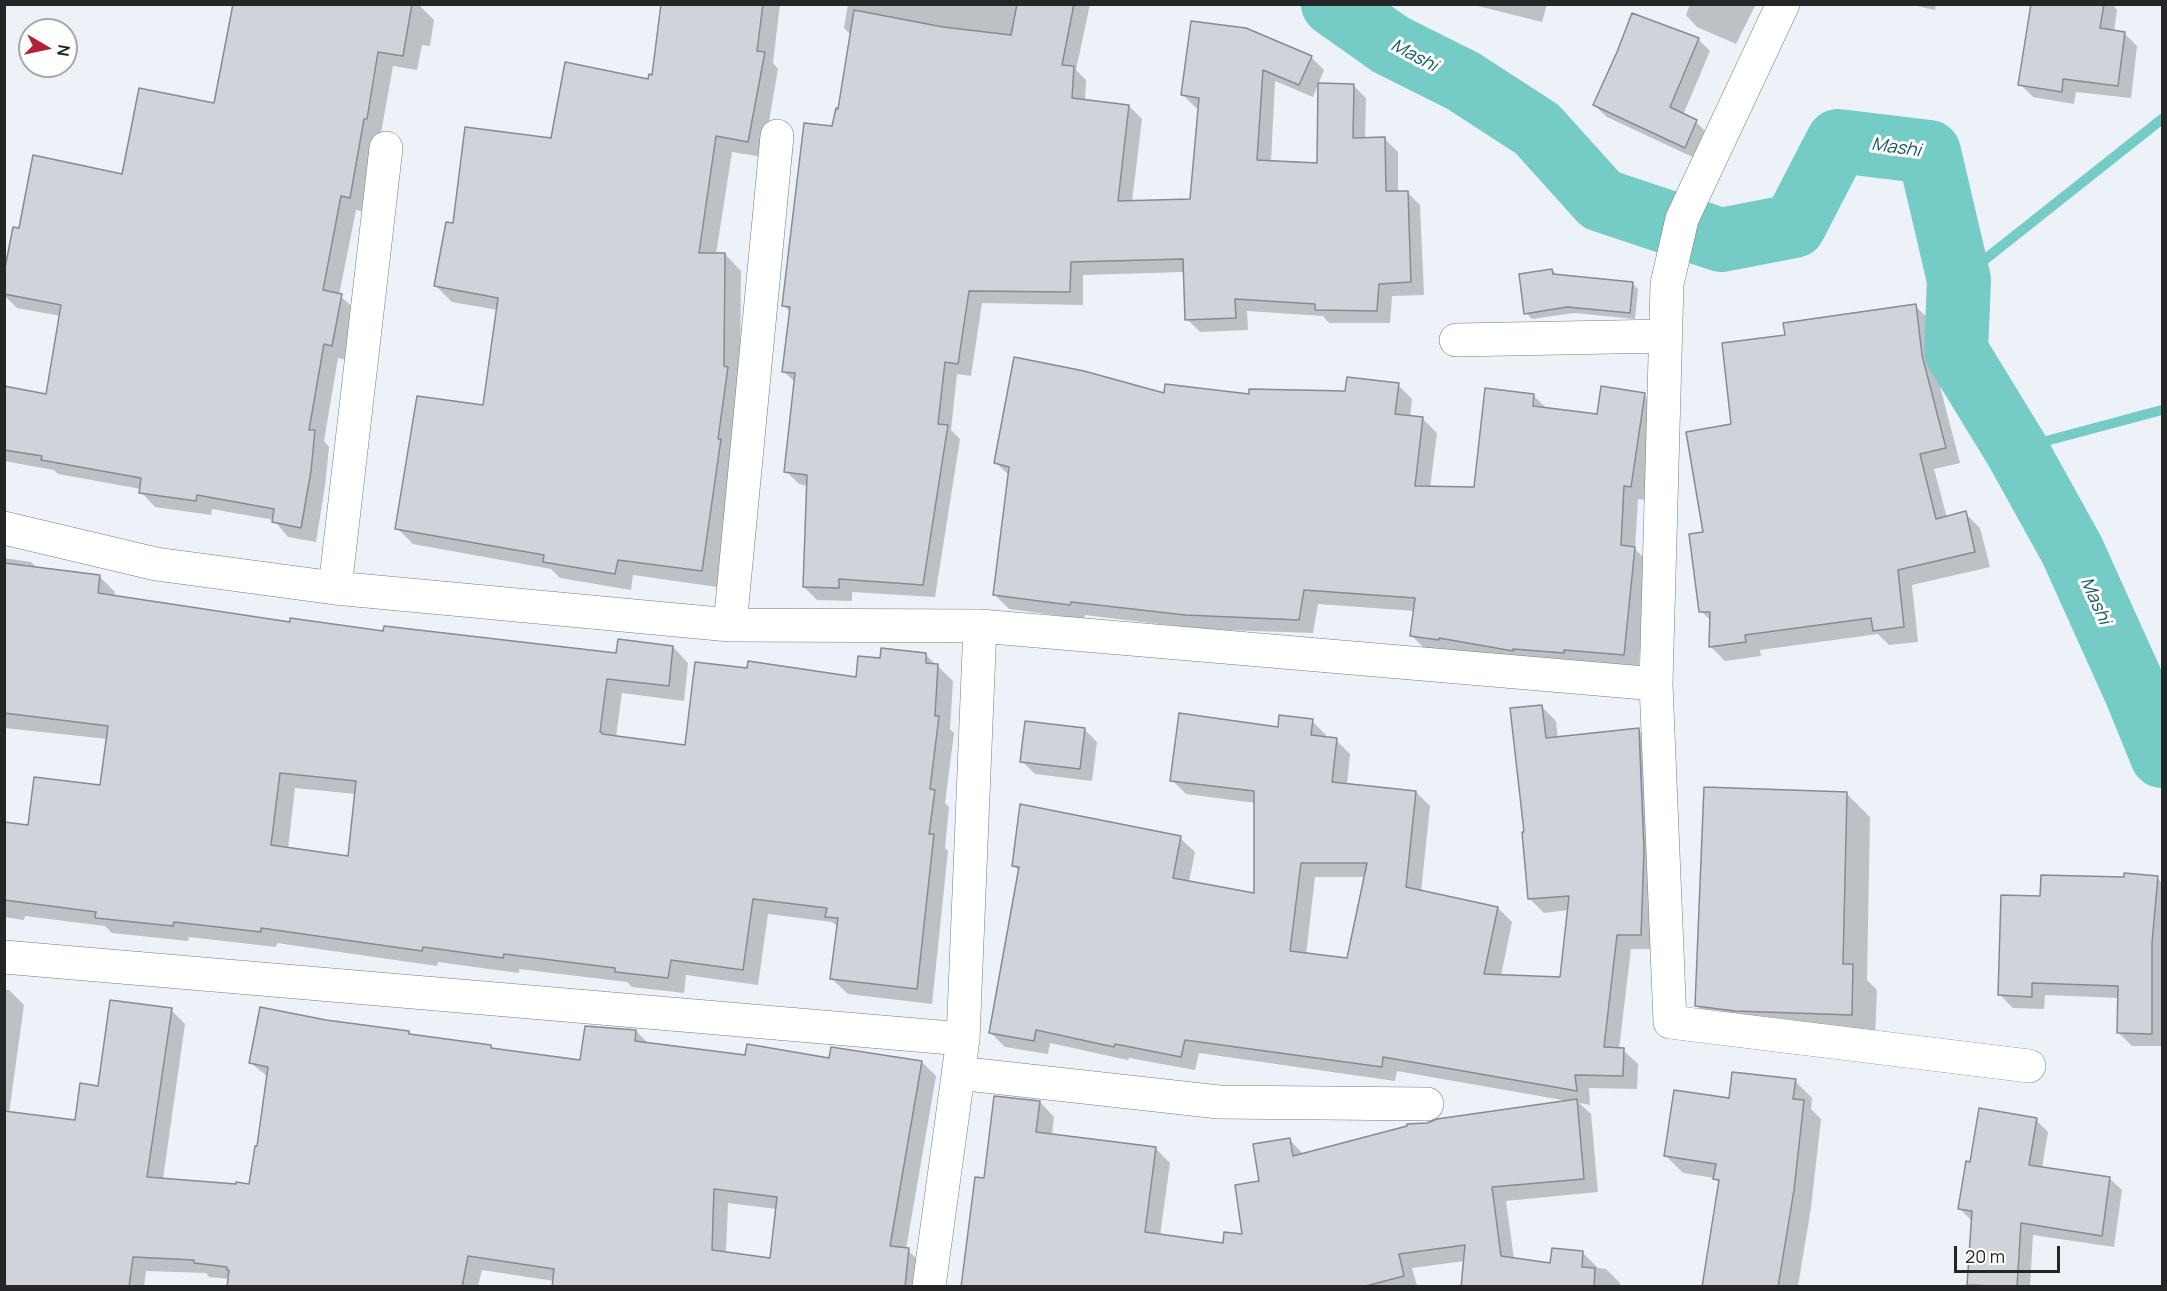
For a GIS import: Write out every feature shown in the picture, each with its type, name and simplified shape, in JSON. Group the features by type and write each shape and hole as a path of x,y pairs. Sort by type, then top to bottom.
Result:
{"street":[{"path":"1783,4 1682,219 1667,284 1656,684 1670,1022 2029,1066"},
{"path":"730,625 777,136"},
{"path":"335,588 386,148"},
{"path":"1456,340 1666,336"},
{"path":"4,528 156,564 335,588 730,625 980,626 1656,684"},
{"path":"928,1287 963,1039 980,626"},
{"path":"4,957 963,1039"},
{"path":"958,1073 1219,1102 1427,1104"}],"building":[{"path":"233,4 412,4 403,56 378,52 367,119 364,119 350,198 341,196 323,290 342,294 332,346 324,344 309,430 315,430 311,471 301,528 272,522 274,509 197,495 196,501 139,493 141,478 41,460 42,456 4,450 4,386 46,394 61,305 4,294 4,273 13,227 19,228 33,155 122,174 139,88 214,103"},
{"path":"661,4 763,4 757,51 765,52 748,142 716,136 699,253 725,253 724,366 728,367 718,439 721,439 702,571 618,560 615,574 543,562 544,555 395,529 417,396 483,405 498,298 434,286 446,222 453,223 465,127 551,138 565,62 648,79 649,74 652,75"},
{"path":"1017,4 1074,4 1062,65 1074,66 1072,98 1129,105 1118,201 1190,199 1199,98 1181,95 1191,21 1246,28 1312,56 1299,85 1263,70 1257,160 1317,163 1318,83 1354,84 1353,138 1385,137 1386,191 1408,191 1411,282 1379,284 1377,311 1315,310 1315,304 1235,299 1236,318 1185,320 1183,259 1071,262 1070,292 969,291 958,364 945,362 938,424 948,425 923,585 839,579 839,588 803,587 807,475 784,472 795,373 782,372 790,307 782,306 804,123 832,126 836,108 838,109 854,10 943,27 1011,35"},
{"path":"2031,4 2104,4 2100,28 2125,32 2118,86 2063,79 2062,92 2018,85"},
{"path":"1632,13 1699,38 1670,107 1697,120 1685,148 1593,105"},
{"path":"1552,269 1553,274 1633,282 1630,313 1567,307 1524,314 1519,274"},
{"path":"1916,304 1922,355 1946,448 1920,454 1936,519 1966,511 1975,552 1898,570 1904,627 1873,631 1871,618 1745,635 1746,642 1709,647 1710,612 1699,612 1689,534 1703,532 1686,432 1731,424 1722,343 1785,335 1783,323"},
{"path":"1014,357 1084,371 1164,393 1165,384 1249,394 1249,389 1345,391 1347,377 1399,383 1395,414 1423,417 1415,486 1474,487 1485,388 1534,394 1533,406 1597,414 1601,386 1645,393 1631,487 1624,486 1621,545 1635,547 1624,655 1564,650 1564,653 1513,649 1513,651 1439,638 1439,640 1410,636 1415,598 1304,590 1299,620 1185,615 1071,602 1070,605 993,595 1009,467 994,463"},
{"path":"4,563 100,575 98,593 290,622 290,618 383,631 384,626 616,653 618,639 673,646 669,686 607,679 600,732 685,745 695,662 747,668 748,661 856,677 858,656 880,658 881,648 926,653 926,663 938,664 935,716 939,716 930,789 935,790 929,834 934,834 917,989 830,979 838,918 825,917 827,908 753,899 743,970 671,960 668,978 615,972 615,968 504,954 503,958 423,947 422,951 261,928 261,932 174,922 173,926 95,918 96,912 4,900 4,822 28,825 34,777 100,785 108,726 4,713","holes":["280,773 356,781 348,856 271,845"]},
{"path":"1542,705 1546,738 1639,728 1644,851 1641,935 1617,935 1604,1047 1624,1048 1623,1076 1575,1075 1577,1091 1383,1057 1382,1067 1185,1040 1181,1057 1115,1044 1114,1047 1036,1030 1034,1041 989,1033 1019,867 1012,866 1020,804 1181,836 1173,878 1254,893 1254,791 1170,781 1179,713 1278,727 1279,715 1313,719 1311,735 1337,738 1332,782 1416,791 1406,887 1498,907 1484,974 1560,977 1569,896 1528,899 1522,832 1524,832 1510,708","holes":["1301,863 1367,863 1347,958 1290,951"]},
{"path":"1025,721 1085,728 1080,769 1020,762"},
{"path":"1704,787 1847,792 1843,964 1853,964 1852,1015 1735,1011 1695,1006"},
{"path":"2124,873 2158,876 2152,943 2152,1034 2117,1033 2118,986 2032,983 2032,997 1998,995 2001,895 2040,896 2041,875 2124,877"},
{"path":"110,1000 172,1008 147,1177 249,1184 255,1146 257,1146 268,1067 249,1063 260,1007 326,1020 409,1031 409,1034 491,1045 491,1048 580,1060 585,1026 636,1030 635,1041 745,1055 747,1044 829,1058 831,1047 922,1061 890,1246 909,1248 905,1287 552,1287 554,1269 468,1256 462,1287 227,1287 229,1270 227,1267 194,1263 194,1260 133,1257 129,1287 4,1287 4,1111 75,1120 80,1083 98,1086","holes":["714,1189 777,1197 770,1258 712,1250"]},
{"path":"1732,1072 1796,1079 1793,1099 1804,1100 1794,1190 1778,1287 1702,1287 1719,1180 1713,1179 1716,1164 1664,1156 1674,1090 1729,1098"},
{"path":"994,1096 1040,1101 1036,1132 1156,1147 1145,1232 1223,1243 1224,1232 1242,1234 1235,1185 1259,1181 1253,1144 1290,1138 1293,1156 1407,1126 1407,1124 1427,1123 1437,1119 1577,1099 1584,1179 1492,1187 1501,1256 1550,1263 1552,1248 1583,1251 1582,1267 1595,1268 1594,1287 1461,1287 1465,1245 1399,1254 1404,1276 1362,1287 961,1287 975,1177 984,1178"},
{"path":"1979,1108 2037,1118 2029,1165 2110,1177 2102,1236 2021,1223 2017,1287 1967,1285 1972,1211 1958,1209 1966,1161 1970,1162"}],"waterway":[{"name":"Mashi","path":"1333,4 1391,45 1463,81 1537,129 1601,200 1721,240 1794,226 1838,141 1929,152 1959,280 1956,351 2016,449 2072,550 2162,756"},
{"path":"1959,280 2162,119"},
{"path":"2016,449 2162,410"}]}
